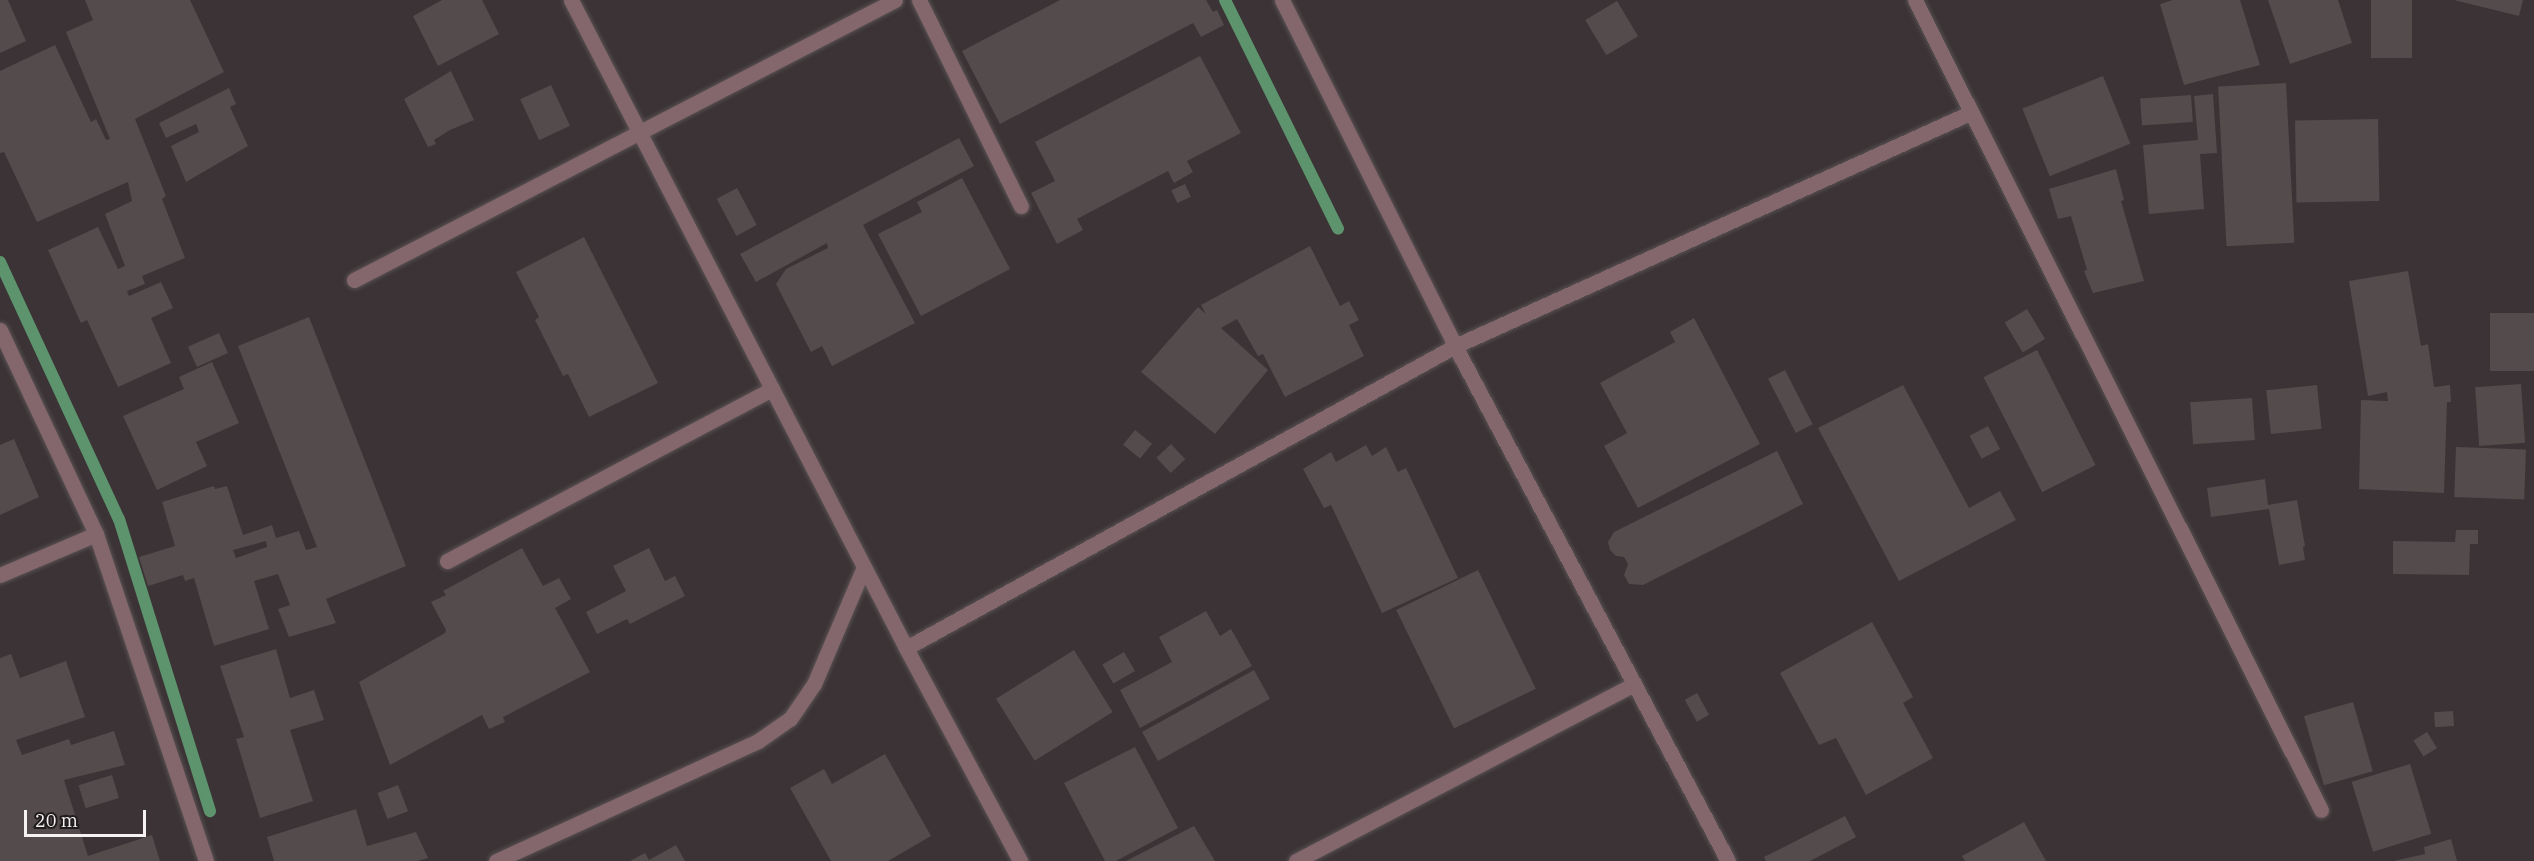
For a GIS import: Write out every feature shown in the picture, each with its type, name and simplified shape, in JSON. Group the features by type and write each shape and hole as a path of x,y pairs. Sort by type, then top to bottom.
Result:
{"street":[{"path":"571,0 906,648 1020,861"},
{"path":"354,280 895,0"},
{"path":"919,0 1021,206"},
{"path":"1282,0 1455,346 1728,861"},
{"path":"1915,0 2321,810"},
{"path":"906,648 1455,346 1972,112"},
{"path":"0,330 96,534 206,861"},
{"path":"447,561 772,389"},
{"path":"0,574 96,534"},
{"path":"496,861 758,741 790,719 814,684 864,567"},
{"path":"1296,861 1634,685"}],"building":[{"path":"0,0 8,0 26,41 0,53"},
{"path":"85,0 190,0 224,72 135,119 166,196 162,199 185,258 142,276 145,284 127,291 129,296 161,282 173,308 151,318 171,363 118,387 87,320 81,323 48,250 98,227 118,269 125,266 105,214 132,201 128,182 37,222 4,152 0,153 0,71 55,45 91,122 96,119 106,140 110,139 66,32 93,20"},
{"path":"442,0 482,0 499,34 438,66 413,16"},
{"path":"1060,0 1206,0 1213,12 1217,10 1224,25 1201,37 1193,23 1000,124 962,51"},
{"path":"2173,0 2240,0 2260,65 2184,85 2160,4"},
{"path":"2268,0 2338,0 2352,43 2290,64"},
{"path":"2371,0 2412,0 2412,58 2371,58"},
{"path":"2454,0 2523,0 2519,16"},
{"path":"1617,1 1638,36 1606,55 1585,20"},
{"path":"1200,56 1241,133 1187,161 1193,172 1174,183 1168,171 1077,219 1083,230 1057,244 1031,193 1055,181 1035,142"},
{"path":"451,71 474,120 450,130 434,140 436,144 428,147 404,99"},
{"path":"2103,76 2130,144 2050,176 2022,109"},
{"path":"2286,83 2294,243 2226,246 2218,87"},
{"path":"551,85 570,126 539,140 520,99"},
{"path":"229,88 236,104 230,107 248,146 186,182 171,146 199,132 196,124 166,138 159,123"},
{"path":"2213,94 2217,153 2200,154 2204,209 2149,214 2143,145 2198,140 2194,96"},
{"path":"2191,95 2193,122 2142,125 2140,99"},
{"path":"2378,119 2379,201 2296,202 2295,120"},
{"path":"959,138 974,166 863,225 915,323 832,366 822,346 811,352 776,284 786,269 828,248 827,243 756,282 740,254"},
{"path":"2116,169 2124,200 2121,201 2144,281 2093,293 2084,271 2087,270 2071,216 2058,219 2049,189"},
{"path":"962,178 1010,269 921,316 878,234 922,212 917,202"},
{"path":"1185,184 1191,197 1177,203 1171,190"},
{"path":"737,188 757,225 736,236 717,199"},
{"path":"584,237 658,383 589,417 568,374 563,376 535,320 539,317 516,272"},
{"path":"1310,246 1340,306 1349,301 1359,320 1349,325 1364,356 1285,397 1263,354 1258,356 1237,319 1221,328 1268,370 1215,434 1141,372 1198,307 1206,314 1201,305"},
{"path":"2408,271 2421,346 2428,344 2434,387 2450,385 2451,402 2447,402 2444,493 2359,489 2361,400 2388,401 2387,392 2368,396 2349,281"},
{"path":"2027,309 2045,339 2023,352 2005,322"},
{"path":"2490,313 2534,313 2534,371 2490,371"},
{"path":"309,317 406,566 326,599 336,623 289,637 278,609 290,605 278,574 254,581 269,629 214,646 194,578 185,581 183,575 148,586 139,557 175,546 162,502 214,486 215,489 227,486 243,535 272,525 276,538 299,531 306,550 317,547 238,346","holes":["266,541 267,547 236,558 233,550"]},
{"path":"1694,318 1760,444 1638,508 1604,446 1627,433 1600,383 1675,342 1670,332"},
{"path":"219,333 228,353 197,367 188,347"},
{"path":"2037,350 2096,465 2042,492 1984,377"},
{"path":"212,362 239,423 196,442 207,466 157,490 123,416 184,389 179,377"},
{"path":"1785,370 1813,424 1796,433 1768,379"},
{"path":"2521,384 2525,443 2479,446 2475,387"},
{"path":"1903,385 1969,508 2000,491 2016,520 1899,581 1818,428"},
{"path":"2317,385 2322,429 2271,434 2266,390"},
{"path":"2252,398 2255,440 2193,444 2190,402"},
{"path":"1988,426 2000,449 1982,459 1969,436"},
{"path":"1135,430 1152,444 1140,459 1123,445"},
{"path":"14,439 39,497 0,515 0,445"},
{"path":"1171,444 1185,459 1171,473 1156,458"},
{"path":"1366,445 1372,456 1386,447 1398,472 1406,468 1458,578 1382,613 1331,505 1324,508 1303,469 1331,452 1336,462"},
{"path":"2456,447 2526,449 2524,499 2454,497"},
{"path":"1777,451 1803,504 1643,585 1629,584 1624,575 1628,564 1624,557 1616,556 1610,550 1608,542 1614,532"},
{"path":"2265,479 2268,505 2297,500 2305,546 2303,547 2305,560 2279,565 2269,509 2211,517 2207,488"},
{"path":"2456,530 2478,530 2478,544 2470,544 2469,575 2393,574 2393,541 2455,542"},
{"path":"522,548 543,586 559,578 571,599 555,608 590,672 503,717 505,722 489,729 482,715 390,765 359,682 445,633 446,630 431,602 446,595 443,591"},
{"path":"649,548 665,581 675,576 685,596 630,624 627,619 597,634 586,612 626,591 613,566"},
{"path":"1478,570 1536,689 1454,729 1396,610"},
{"path":"1206,611 1220,636 1231,629 1252,666 1140,728 1120,690 1172,662 1159,637"},
{"path":"1872,622 1913,697 1903,703 1933,758 1866,795 1836,738 1819,745 1780,673"},
{"path":"276,649 290,698 314,690 324,720 290,730 313,801 260,818 236,739 244,737 220,666"},
{"path":"1074,650 1113,712 1035,761 996,699"},
{"path":"1124,652 1135,671 1113,684 1102,664"},
{"path":"11,654 20,678 66,661 85,717 16,740 22,755 69,739 71,745 114,731 125,765 64,780 88,856 152,835 160,861 0,861 0,658"},
{"path":"1254,670 1270,699 1158,761 1142,732"},
{"path":"1697,693 1709,715 1697,722 1685,700"},
{"path":"2353,702 2373,771 2324,785 2304,716"},
{"path":"2453,711 2454,726 2435,727 2434,712"},
{"path":"2427,732 2437,748 2423,757 2413,740"},
{"path":"1135,747 1178,828 1116,861 1105,861 1064,783"},
{"path":"885,754 931,836 888,861 831,861 790,788 824,769 832,784"},
{"path":"2410,764 2431,834 2373,852 2352,782"},
{"path":"112,775 119,798 86,808 79,785"},
{"path":"398,785 408,811 387,819 377,793"},
{"path":"356,809 367,846 416,832 428,858 418,861 274,861 267,837"},
{"path":"1845,816 1856,837 1810,861 1766,861 1764,857"},
{"path":"2024,822 2046,861 1965,861 1962,856"},
{"path":"1194,826 1215,861 1126,861"},
{"path":"2451,839 2457,861 2394,861 2425,854 2424,847"},
{"path":"676,845 685,861 630,861 645,853 649,860"}],"waterway":[{"path":"1225,0 1338,229"},
{"path":"0,262 119,519 210,811"}]}
